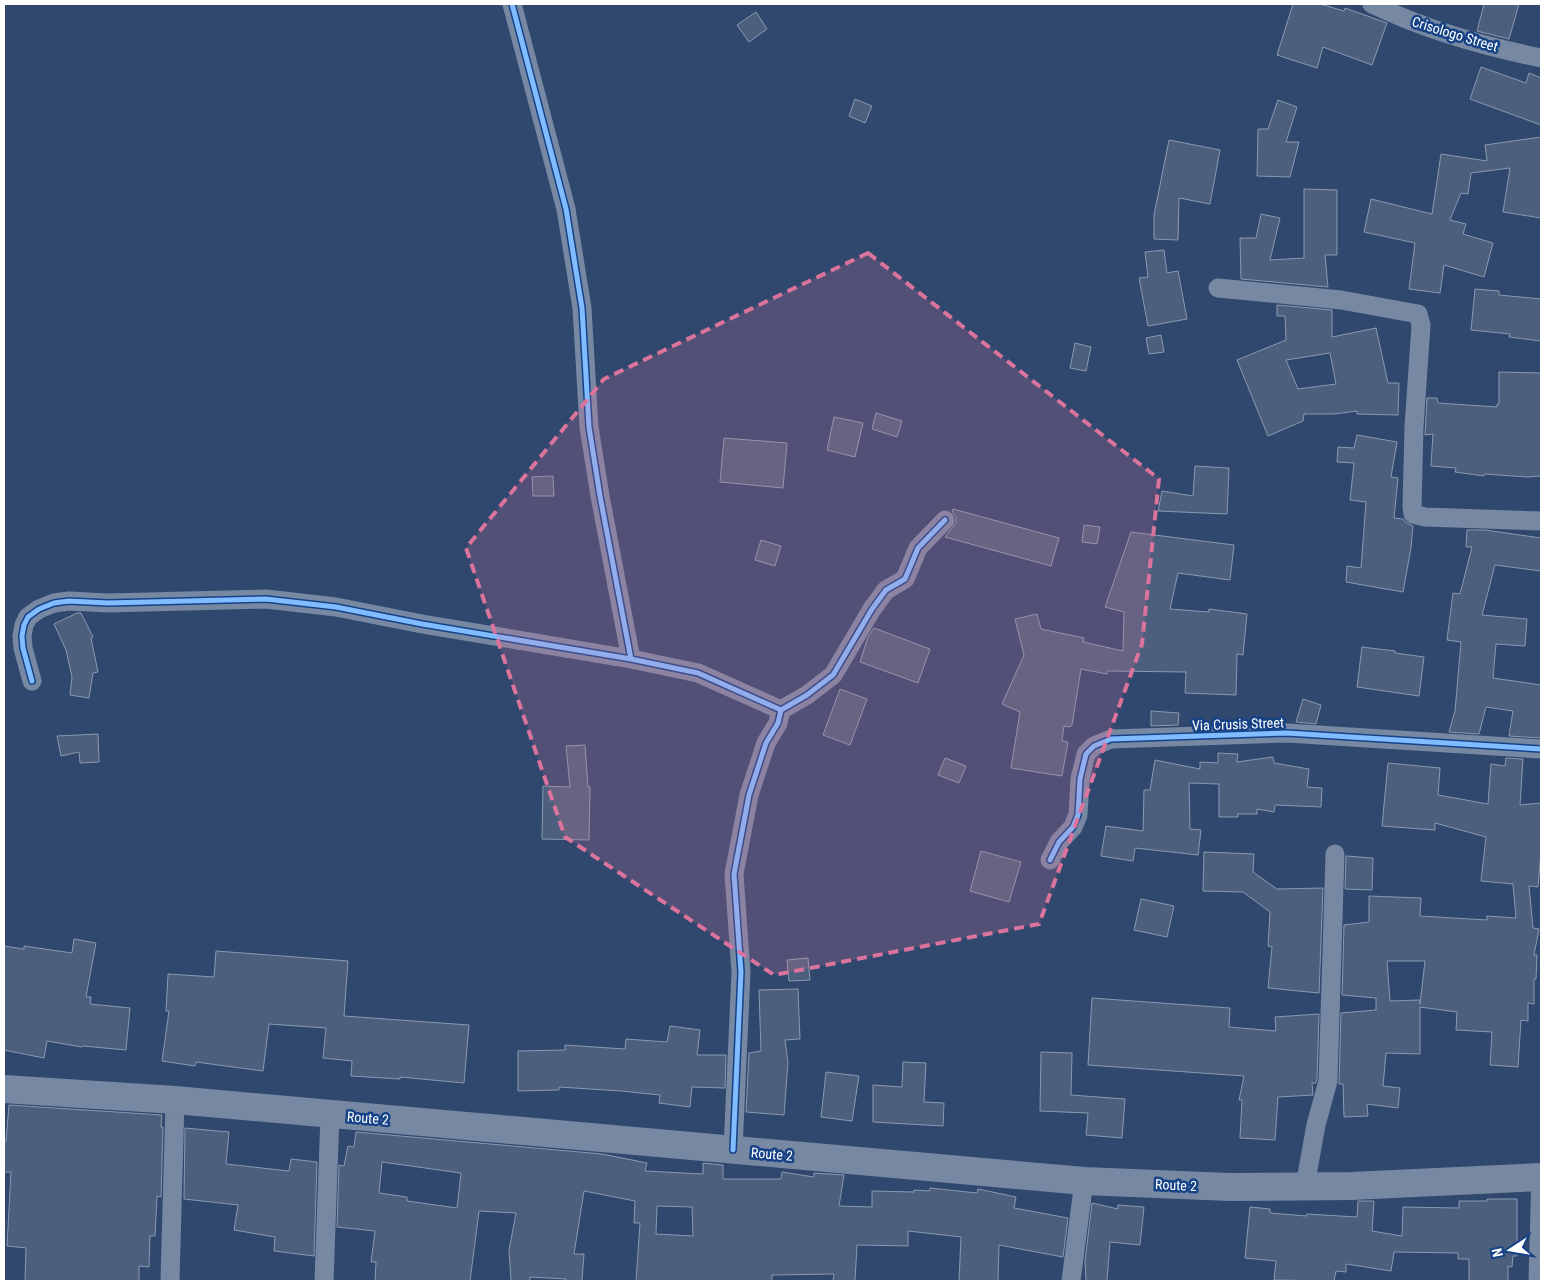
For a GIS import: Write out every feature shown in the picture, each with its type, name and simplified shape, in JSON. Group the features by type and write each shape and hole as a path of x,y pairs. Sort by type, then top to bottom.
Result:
{"highway":[{"name":"Route 2","path":"4,1089 175,1100 1084,1181 1230,1188 1361,1186 1541,1176"}],"street":[{"path":"512,4 566,209 582,308 589,427 631,659"},
{"name":"Crisologo Street","path":"1372,4 1397,16 1448,35 1541,58"},
{"path":"1218,288 1341,300 1418,314 1421,325 1414,427 1413,514 1425,517 1541,521"},
{"path":"733,1150 741,972 734,874 749,795 766,742 778,723 781,710 807,695 834,675 872,609 886,590 905,579 918,548 945,520"},
{"path":"32,681 23,648 22,636 24,625 28,617 39,609 54,603 70,601 108,603 266,600 336,607 422,624 631,659 698,673 781,710"},
{"name":"Via Crusis Street","path":"1050,860 1058,842 1073,827 1078,816 1080,779 1086,754 1094,746 1111,740 1288,733 1541,749"},
{"path":"1305,1186 1316,1125 1328,1082 1335,854"},
{"path":"170,1281 175,1100"},
{"path":"324,1281 330,1114"},
{"path":"1538,1281 1541,1176"},
{"path":"1072,1281 1084,1181"}],"highlighted area":[{"path":"868,253 1159,479 1142,644 1039,924 774,975 565,837 466,548 604,379"}],"building":[{"path":"1293,4 1320,4 1344,11 1345,8 1387,23 1372,65 1323,47 1317,68 1277,55"},
{"path":"1484,4 1519,4 1509,39 1477,31"},
{"path":"756,12 767,29 749,42 737,25"},
{"path":"1481,67 1526,83 1529,73 1541,78 1541,125 1470,99"},
{"path":"855,99 872,106 865,123 849,116"},
{"path":"1278,100 1297,107 1286,142 1299,142 1290,177 1257,176 1258,129 1268,129"},
{"path":"1541,137 1541,218 1503,212 1510,168 1471,173 1468,194 1461,193 1450,220 1466,224 1463,234 1493,243 1484,277 1444,265 1440,293 1409,289 1415,243 1364,232 1371,199 1432,214 1441,154 1487,161 1485,145"},
{"path":"1169,140 1220,150 1210,204 1179,198 1178,240 1154,239 1154,215"},
{"path":"1304,189 1337,190 1337,255 1325,255 1328,287 1241,279 1240,238 1256,238 1261,214 1280,218 1270,260 1304,258"},
{"path":"1164,250 1167,273 1178,271 1187,319 1148,326 1139,278 1148,277 1145,252"},
{"path":"1475,289 1499,291 1499,295 1541,299 1541,341 1509,337 1510,334 1471,330"},
{"path":"1277,305 1332,310 1332,337 1376,328 1388,383 1399,383 1398,415 1357,414 1357,411 1334,414 1304,414 1303,421 1268,436 1237,360 1286,340 1285,316 1277,316","holes":["1330,353 1336,384 1298,389 1286,360"]},
{"path":"1161,335 1164,352 1149,354 1146,338"},
{"path":"1075,343 1091,347 1086,371 1070,368"},
{"path":"1499,372 1541,373 1541,476 1484,474 1484,476 1455,472 1456,468 1431,466 1433,434 1425,435 1427,398 1437,398 1438,403 1497,407 1497,404 1499,404"},
{"path":"876,413 902,421 897,437 872,429"},
{"path":"834,417 863,423 855,457 827,450"},
{"path":"1357,435 1397,442 1391,477 1398,478 1394,518 1403,519 1413,526 1403,592 1346,582 1347,566 1361,568 1366,502 1350,500 1354,463 1337,462 1338,447 1354,448"},
{"path":"724,438 787,443 783,488 720,482"},
{"path":"1195,466 1229,468 1227,514 1158,511 1162,491 1193,496"},
{"path":"553,476 554,496 533,496 532,477"},
{"path":"953,509 1059,538 1051,566 945,537 956,523"},
{"path":"1084,525 1100,527 1097,544 1082,542"},
{"path":"1467,530 1485,530 1541,538 1541,571 1495,565 1482,615 1527,619 1525,646 1496,644 1493,678 1541,685 1541,738 1509,736 1513,711 1486,707 1479,734 1449,732 1455,711 1461,642 1447,640 1453,593 1460,594 1472,547 1466,547"},
{"path":"1131,532 1234,545 1230,580 1178,573 1170,609 1209,612 1209,609 1247,614 1243,655 1237,654 1236,695 1185,693 1186,672 1108,671 1107,674 1081,669 1072,725 1070,727 1064,726 1062,741 1068,742 1062,776 1011,768 1020,712 1002,704 1024,655 1015,619 1037,614 1041,629 1084,638 1083,642 1123,651 1124,612 1105,607"},
{"path":"761,540 781,546 775,566 755,560"},
{"path":"77,613 81,613 93,637 91,638 98,672 93,673 89,698 70,695 72,677 66,650 54,624"},
{"path":"874,628 930,649 918,683 860,662 868,637"},
{"path":"1362,647 1424,657 1419,696 1357,687"},
{"path":"840,689 867,699 850,745 823,735"},
{"path":"1303,699 1321,705 1316,724 1296,722"},
{"path":"1151,711 1179,713 1178,725 1151,726"},
{"path":"98,734 99,762 80,763 79,752 61,756 57,736"},
{"path":"585,745 588,787 590,787 589,840 542,839 543,786 570,787 566,746"},
{"path":"1218,753 1238,754 1237,762 1273,757 1274,763 1309,769 1307,787 1322,788 1321,807 1275,805 1274,812 1257,809 1257,814 1219,817 1219,784 1189,783 1190,829 1201,830 1198,855 1135,848 1133,861 1101,856 1106,826 1143,831 1144,790 1150,790 1155,760 1200,769 1200,762 1218,763"},
{"path":"945,758 966,766 959,783 938,775"},
{"path":"1506,758 1523,759 1520,805 1541,803 1541,853 1538,887 1529,886 1533,928 1539,929 1534,955 1537,955 1536,979 1534,979 1534,1004 1528,1003 1528,1021 1521,1020 1518,1067 1490,1065 1492,1032 1456,1030 1457,1012 1420,1007 1420,1054 1386,1053 1383,1086 1400,1088 1398,1108 1367,1104 1368,1116 1344,1117 1343,1084 1339,1084 1341,1013 1376,1010 1376,998 1342,995 1344,925 1369,922 1369,896 1421,898 1420,916 1487,920 1487,916 1516,918 1513,884 1481,881 1486,837 1435,823 1435,830 1382,826 1388,763 1440,768 1438,795 1488,804 1491,764 1505,766","holes":["1387,961 1425,961 1420,1004 1420,1000 1390,1001"]},
{"path":"981,851 1021,862 1009,902 970,891"},
{"path":"1204,852 1254,854 1253,872 1277,889 1323,888 1319,993 1268,988 1272,947 1268,946 1270,912 1243,892 1203,891"},
{"path":"1346,856 1373,858 1372,890 1345,889"},
{"path":"1141,899 1174,906 1167,937 1134,930"},
{"path":"74,939 96,943 86,997 91,997 90,1004 130,1008 126,1050 82,1047 47,1041 44,1058 4,1050 4,946 24,949 24,946 72,953"},
{"path":"216,951 348,961 344,1016 469,1025 464,1083 400,1077 400,1079 351,1076 352,1061 323,1058 326,1028 269,1024 263,1071 196,1062 195,1066 162,1061 169,1011 166,1011 168,974 214,977"},
{"path":"808,958 810,980 789,981 787,960"},
{"path":"798,989 800,1039 785,1040 788,1062 784,1115 746,1112 749,1053 761,1051 759,990"},
{"path":"1092,998 1230,1008 1229,1027 1276,1031 1275,1017 1319,1014 1317,1079 1316,1083 1312,1083 1313,1095 1278,1097 1275,1140 1240,1138 1242,1100 1239,1100 1244,1076 1088,1065"},
{"path":"670,1026 700,1030 697,1055 726,1055 725,1088 692,1087 690,1107 659,1103 660,1095 621,1091 559,1087 559,1090 518,1091 518,1051 565,1050 565,1045 625,1049 626,1039 667,1042"},
{"path":"1041,1052 1072,1053 1071,1095 1125,1099 1122,1138 1086,1135 1088,1113 1040,1111"},
{"path":"903,1062 926,1063 924,1102 944,1103 943,1126 873,1122 873,1085 902,1087"},
{"path":"826,1072 859,1076 852,1121 821,1117"},
{"path":"9,1105 162,1115 161,1197 157,1196 155,1236 150,1236 149,1267 139,1266 139,1281 25,1281 26,1248 7,1246 11,1172 4,1172 4,1141 6,1141"},
{"path":"185,1128 229,1132 226,1164 289,1171 291,1159 317,1162 314,1256 274,1251 275,1237 234,1230 238,1205 184,1199"},
{"path":"356,1132 602,1154 647,1163 645,1171 703,1174 703,1163 723,1165 723,1179 781,1179 782,1172 814,1177 814,1173 844,1175 839,1206 872,1207 872,1191 914,1192 914,1190 929,1191 930,1188 977,1193 978,1189 1016,1197 1014,1208 1068,1218 1063,1257 999,1245 998,1281 959,1281 961,1237 908,1231 908,1246 857,1245 855,1281 833,1281 834,1274 772,1275 772,1281 636,1281 640,1223 634,1223 635,1201 584,1191 574,1254 584,1254 582,1281 530,1277 530,1281 511,1281 509,1250 516,1213 479,1211 470,1281 375,1281 376,1262 371,1262 375,1231 337,1227 339,1165 344,1166 348,1146 354,1147","holes":["382,1162 461,1173 457,1208 407,1201 407,1197 379,1193","657,1206 692,1207 693,1236 656,1234"]},
{"path":"1487,1199 1517,1199 1517,1256 1513,1256 1512,1267 1508,1266 1508,1281 1469,1281 1469,1259 1458,1259 1458,1253 1394,1252 1391,1271 1346,1264 1346,1272 1336,1271 1334,1281 1274,1280 1276,1261 1245,1258 1250,1207 1270,1209 1270,1213 1357,1217 1358,1201 1374,1201 1372,1231 1402,1236 1403,1207 1459,1208 1459,1201 1487,1201"},
{"path":"1092,1203 1118,1209 1118,1205 1144,1207 1140,1245 1110,1242 1107,1281 1086,1281 1085,1261"}],"cycle path":[{"path":"512,4 566,209 582,308 589,427 631,659"},
{"path":"733,1150 741,972 734,874 749,795 766,743 778,723 781,710 807,695 833,675 872,609 886,590 905,579 918,548 945,520"},
{"path":"32,681 23,648 22,636 24,625 28,617 39,609 54,603 69,601 108,603 266,599 336,607 422,624 631,659 698,673 781,710"},
{"path":"1050,860 1059,842 1073,827 1078,815 1080,779 1086,754 1094,746 1111,739 1287,733 1541,749"}]}
